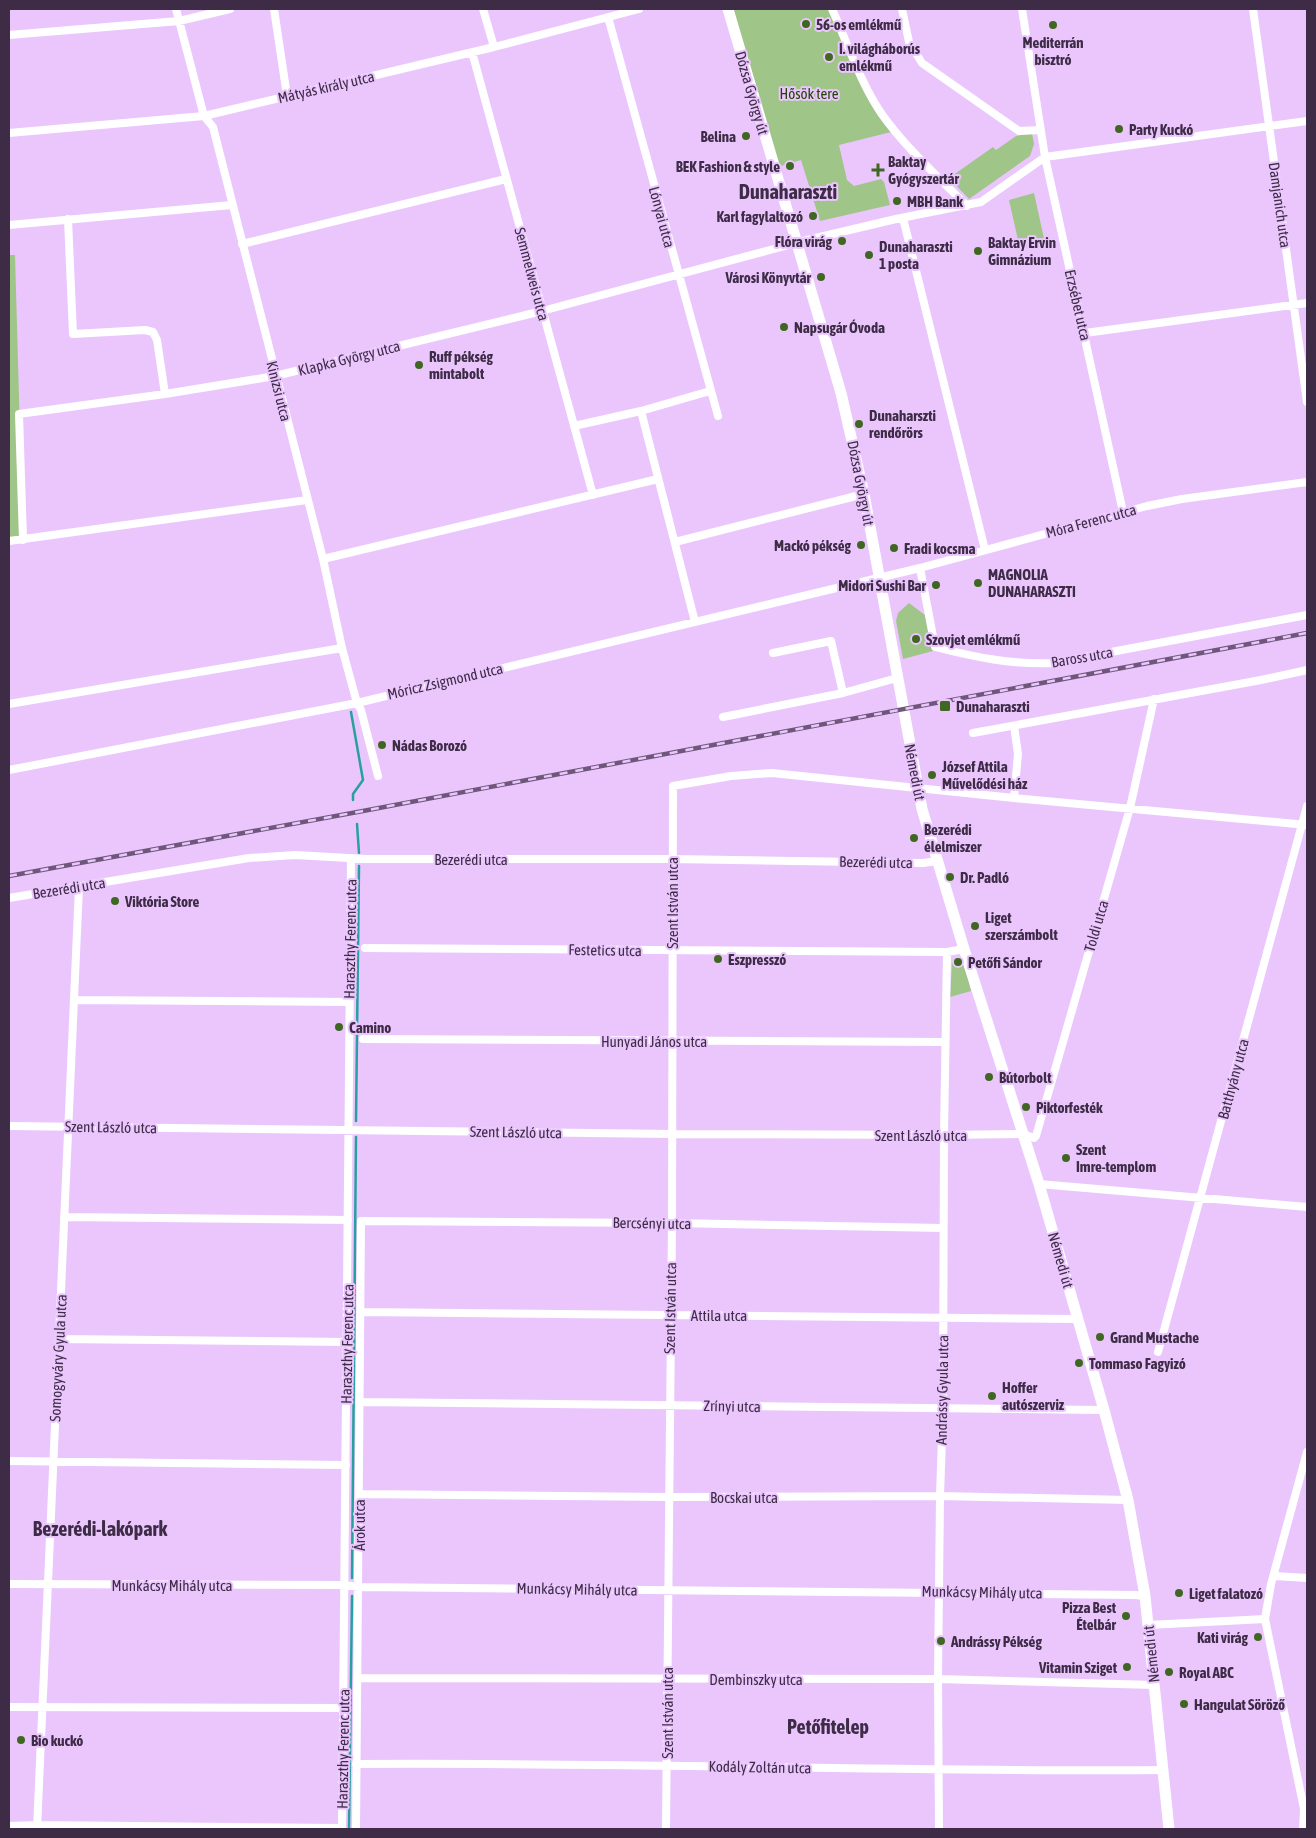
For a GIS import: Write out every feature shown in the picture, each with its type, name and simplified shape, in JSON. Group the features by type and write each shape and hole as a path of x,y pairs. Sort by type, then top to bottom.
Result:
{"main road":[{"name":"Dózsa György út","path":"728,9 841,393 864,494 902,702"},
{"name":"Némedi út","path":"902,702 917,787 937,861 1039,1184 1128,1500 1146,1596 1169,1829"}],"street":[{"name":"Kinizsi utca","path":"176,9 204,116 213,127 322,559 342,648 361,710 378,776"},
{"path":"9,35 179,21 230,9"},
{"path":"274,9 287,96"},
{"path":"483,9 494,48"},
{"name":"Mátyás király utca","path":"9,132 204,116 494,48 639,9"},
{"path":"832,9 868,90 880,111 895,131 967,206"},
{"path":"902,9 909,42 922,63 1019,131 1040,130"},
{"name":"Erzsébet utca","path":"1022,9 1045,157 1123,512"},
{"name":"Damjanich utca","path":"1253,9 1307,402"},
{"name":"Lónyai utca","path":"608,17 718,416"},
{"name":"Semmelweis utca","path":"472,52 593,495"},
{"path":"1045,157 1307,120"},
{"name":"Klapka György utca","path":"23,540 19,414 165,394 276,376 542,311 796,243 904,218 967,206 981,202 1045,157"},
{"path":"242,244 506,179"},
{"path":"9,225 232,205"},
{"path":"904,218 985,550"},
{"path":"68,219 74,334 145,330 153,332 157,340 165,394"},
{"path":"1085,333 1307,303"},
{"path":"574,426 641,411 710,392"},
{"path":"641,411 696,622"},
{"path":"322,559 658,479"},
{"name":"Móra Ferenc utca","path":"878,578 1123,512 1182,499 1307,482"},
{"path":"675,542 864,494"},
{"path":"9,541 307,500"},
{"name":"Baross utca","path":"920,568 935,647 974,656 1030,664 1053,663 1307,615"},
{"name":"Móricz Zsigmond utca","path":"9,770 357,702 878,578"},
{"path":"773,654 832,642 843,694"},
{"path":"9,704 342,648"},
{"path":"973,733 1307,670"},
{"path":"723,717 843,694 897,678"},
{"name":"Toldi utca","path":"1023,1134 1034,1138 1036,1136 1130,808 1154,699"},
{"path":"1014,726 1018,754 1014,798"},
{"name":"Szent István utca","path":"666,1829 672,1223 673,786 731,776 772,772 917,787"},
{"path":"917,787 1014,798 1305,824"},
{"name":"Batthyány utca","path":"1158,1352 1305,824 1307,806"},
{"name":"Bezerédi utca","path":"9,898 249,858 295,855 351,858 672,859 920,863 937,861"},
{"name":"Haraszthy Ferenc utca","path":"342,1829 351,858"},
{"name":"Somogyváry Gyula utca","path":"36,1827 79,887"},
{"name":"Festetics utca","path":"366,948 947,952 964,949"},
{"name":"Andrássy Gyula utca","path":"939,1829 938,1679 943,1408 943,1228 947,952"},
{"path":"74,1000 349,1002"},
{"name":"Hunyadi János utca","path":"364,1039 945,1042"},
{"name":"Szent László utca","path":"9,1126 672,1134 1023,1134"},
{"path":"1039,1184 1307,1207"},
{"path":"64,1217 348,1220"},
{"name":"Bercsényi utca","path":"362,1221 672,1223 943,1228"},
{"name":"Árok utca","path":"356,1829 362,1221"},
{"name":"Attila utca","path":"361,1312 1078,1319"},
{"path":"59,1339 347,1342"},
{"name":"Zrínyi utca","path":"360,1402 1104,1410"},
{"path":"1302,1829 1304,1808 1265,1618 1268,1598 1307,1452"},
{"path":"9,1461 346,1465"},
{"name":"Bocskai utca","path":"360,1494 668,1497 940,1496 1128,1500"},
{"path":"1274,1576 1307,1578"},
{"name":"Munkácsy Mihály utca","path":"9,1584 345,1585 359,1587 939,1592 1146,1596"},
{"path":"1148,1625 1265,1618"},
{"name":"Dembinszky utca","path":"358,1678 938,1679 1155,1685"},
{"path":"9,1707 343,1708"},
{"name":"Kodály Zoltán utca","path":"356,1764 940,1770 1164,1770"},
{"path":"9,1826 342,1829"}],"green space":[{"name":"Hősök tere","path":"725,9 832,9 868,90 895,131 839,145 847,180 854,186 881,179 884,182 890,205 820,221 801,160 774,168"},
{"path":"1032,133 1034,144 1030,156 969,199 949,178 993,147 996,150 1016,136"},
{"path":"1034,193 1045,243 1020,249 1009,200"},
{"path":"9,255 15,255 23,540 9,541"},
{"path":"909,603 925,615 933,651 903,659 896,621 898,613"},
{"path":"962,961 965,966 971,991 950,997 952,962"}],"waterway":[{"path":"351,712 363,780 353,794 353,800"},
{"path":"357,824 359,853"},
{"path":"356,1121 359,866"},
{"path":"352,1578 356,1137"},
{"path":"349,1829 352,1596"}],"railway":[{"path":"9,876 1307,633"}],"place":[{"name":"56-os emlékmű","path":"806,24"},
{"name":"Mediterrán bisztró","path":"1053,25"},
{"name":"I. világháborús emlékmű","path":"829,57"},
{"name":"Party Kuckó","path":"1119,129"},
{"name":"Belina","path":"746,136"},
{"name":"BEK Fashion & style","path":"790,166"},
{"name":"Baktay Gyógyszertár","path":"878,170"},
{"name":"MBH Bank","path":"897,201"},
{"name":"Karl fagylaltozó","path":"813,216"},
{"name":"Flóra virág","path":"842,241"},
{"name":"Baktay Ervin Gimnázium","path":"978,251"},
{"name":"Dunaharaszti 1 posta","path":"869,255"},
{"name":"Városi Könyvtár","path":"821,277"},
{"name":"Napsugár Óvoda","path":"784,327"},
{"name":"Ruff pékség mintabolt","path":"419,365"},
{"name":"Dunaharszti rendőrörs","path":"859,424"},
{"name":"Mackó pékség","path":"861,545"},
{"name":"Fradi kocsma","path":"894,548"},
{"name":"MAGNOLIA DUNAHARASZTI","path":"978,583"},
{"name":"Midori Sushi Bar","path":"936,585"},
{"name":"Szovjet emlékmű","path":"916,639"},
{"name":"Dunaharaszti","path":"945,706"},
{"name":"Nádas Borozó","path":"382,745"},
{"name":"József Attila Művelődési ház","path":"932,775"},
{"name":"Bezerédi élelmiszer","path":"914,838"},
{"name":"Dr. Padló","path":"950,877"},
{"name":"Viktória Store","path":"115,901"},
{"name":"Liget szerszámbolt","path":"975,926"},
{"name":"Eszpresszó","path":"718,959"},
{"name":"Petőfi Sándor","path":"958,962"},
{"name":"Camino","path":"339,1027"},
{"name":"Bútorbolt","path":"989,1077"},
{"name":"Piktorfesték","path":"1026,1107"},
{"name":"Szent Imre-templom","path":"1066,1158"},
{"name":"Grand Mustache","path":"1100,1337"},
{"name":"Tommaso Fagyizó","path":"1079,1363"},
{"name":"Hoffer autószerviz","path":"992,1396"},
{"name":"Liget falatozó","path":"1179,1593"},
{"name":"Pizza Best Ételbár","path":"1126,1616"},
{"name":"Kati virág","path":"1258,1637"},
{"name":"Andrássy Pékség","path":"941,1641"},
{"name":"Vitamin Sziget","path":"1127,1667"},
{"name":"Royal ABC","path":"1169,1672"},
{"name":"Hangulat Söröző","path":"1184,1704"},
{"name":"Bio kuckó","path":"21,1740"}],"district":[{"name":"Dunaharaszti","path":"788,191"},
{"name":"Bezerédi-lakópark","path":"100,1528"},
{"name":"Petőfitelep","path":"828,1726"}]}
